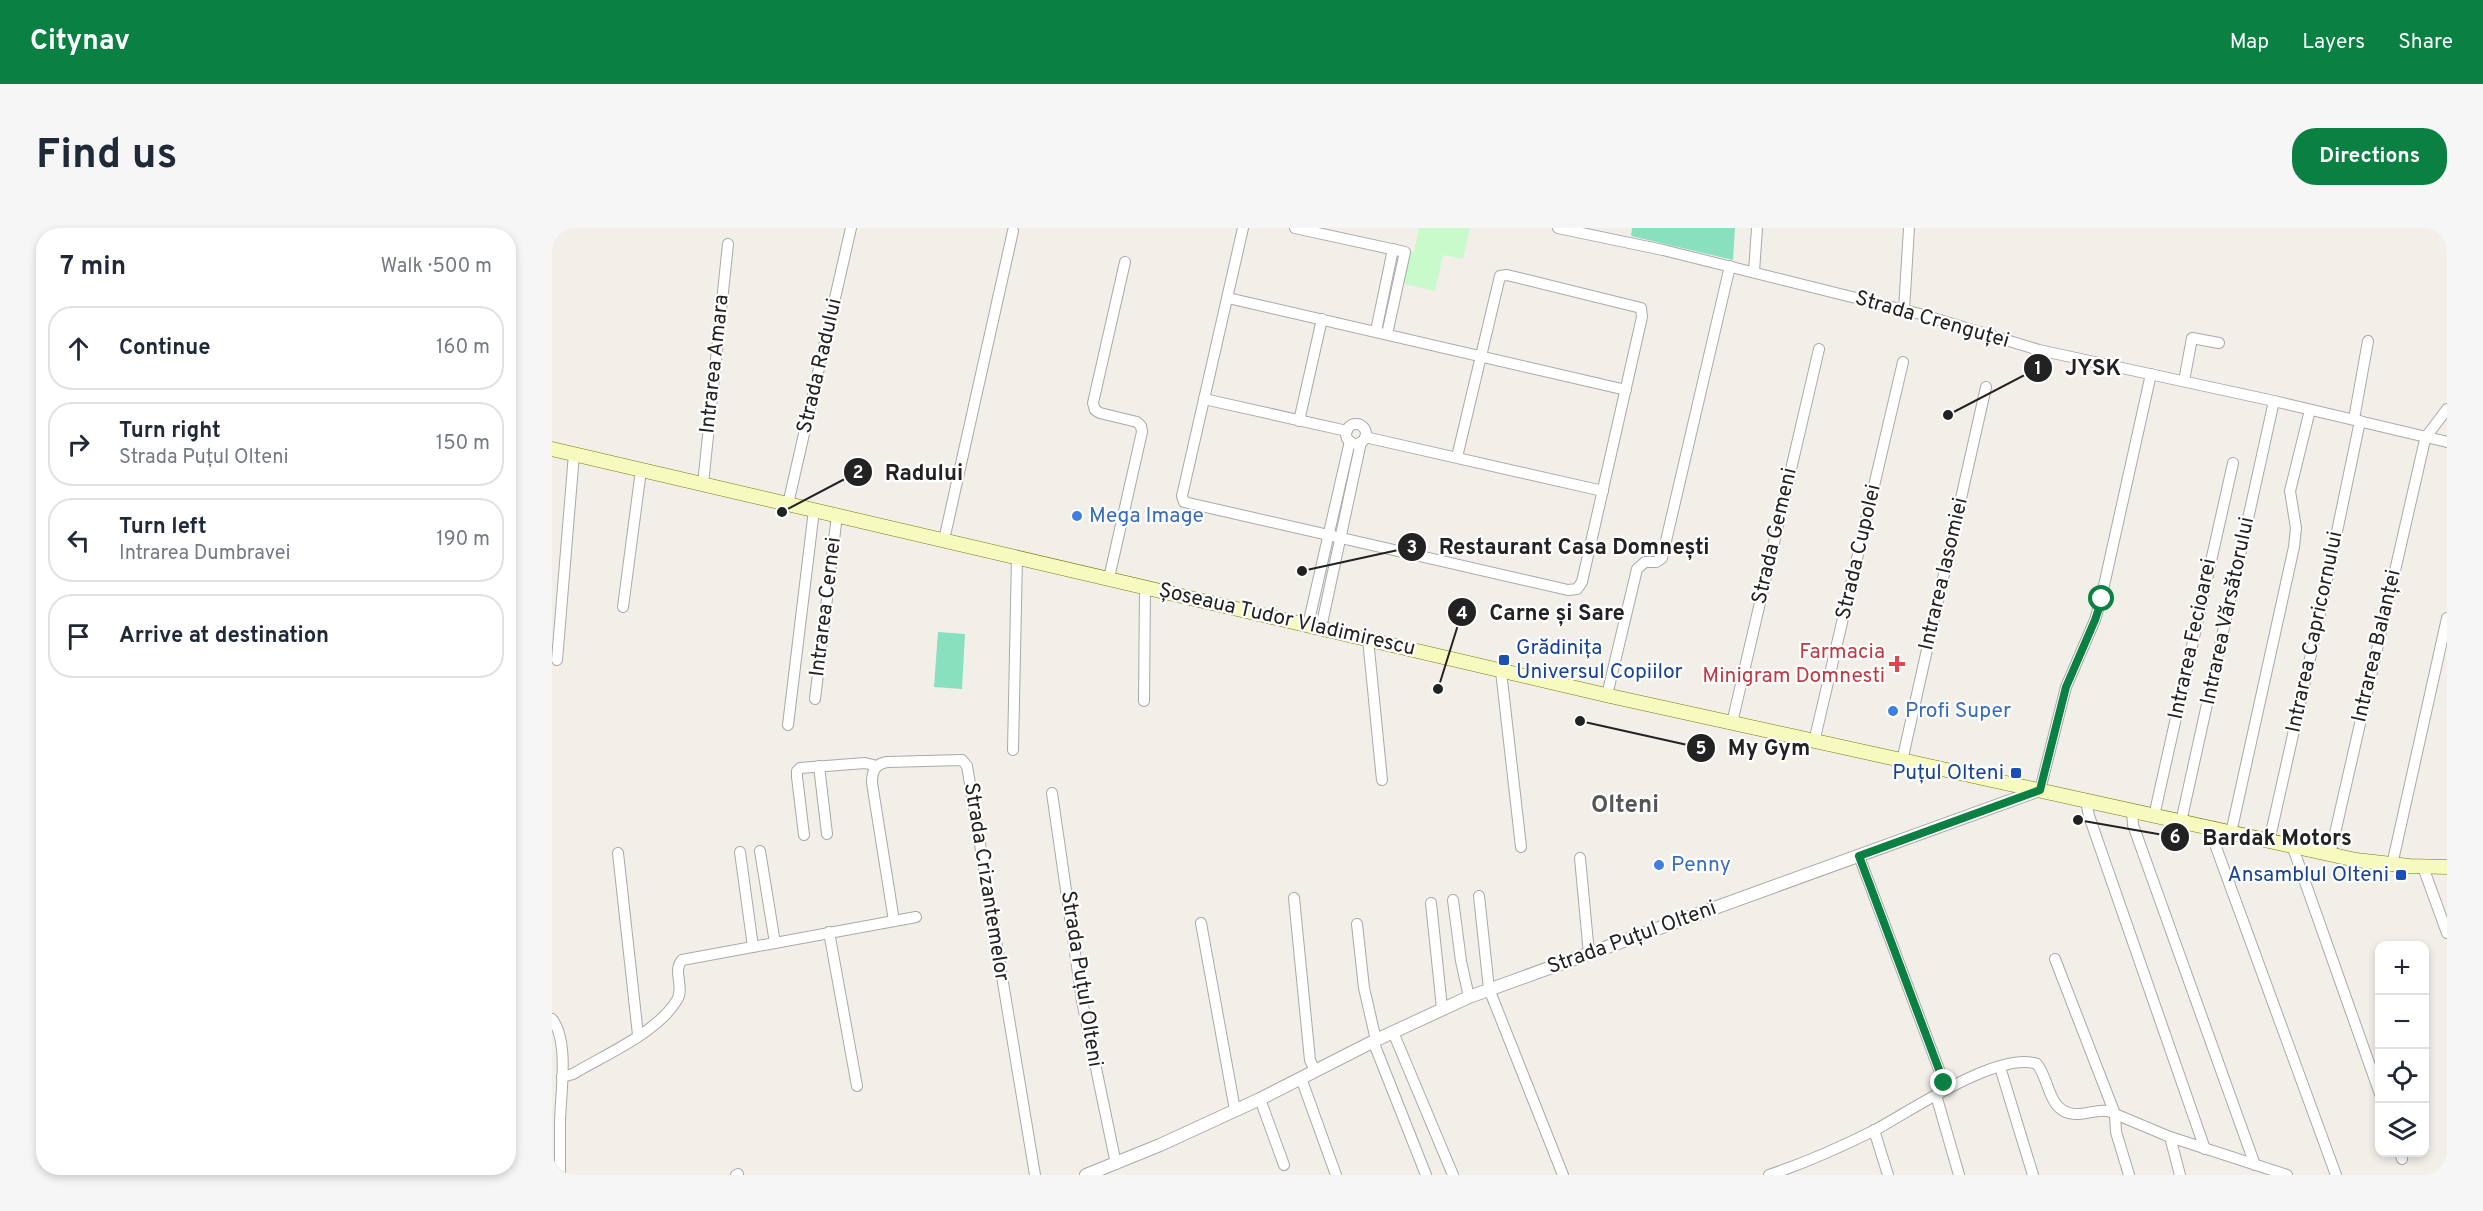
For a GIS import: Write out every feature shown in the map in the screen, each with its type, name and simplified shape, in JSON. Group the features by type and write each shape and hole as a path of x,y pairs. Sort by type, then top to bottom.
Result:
{"main road":[{"name":"Șoseaua Tudor Vladimirescu","path":"552,449 1607,695 2294,848 2392,865 2447,867"}],"street":[{"name":"Strada Radului","path":"788,504 851,228"},
{"path":"1243,228 1182,496 1184,502 1575,590 1582,582 1643,313 1641,308 1503,274 1500,276 1457,457"},
{"path":"1295,228 1405,252 1381,333"},
{"name":"Strada Crenguței","path":"1558,228 1730,266 1904,310 2039,350 2274,401 2447,442"},
{"path":"1754,272 1756,228"},
{"path":"1904,310 1909,228"},
{"path":"944,540 1013,231"},
{"name":"Intrarea Amara","path":"703,484 728,244"},
{"path":"1109,578 1142,432 1137,422 1100,413 1095,410 1093,403 1125,262"},
{"path":"1607,695 1637,569 1645,562 1656,562 1662,558 1730,266"},
{"path":"1228,298 1626,390"},
{"path":"1299,421 1322,319"},
{"path":"2184,381 2192,338 2219,343"},
{"name":"Intrarea Capricornului","path":"2269,842 2318,623 2357,420 2368,341"},
{"name":"Strada Gemeni","path":"1732,723 1819,349"},
{"name":"Strada Cupolei","path":"1814,742 1904,362"},
{"path":"2040,790 2066,687 2102,599 2151,374"},
{"name":"Intrarea Iasomiei","path":"1902,761 1986,387"},
{"path":"1204,399 1299,421 1356,438 1457,457 1603,490"},
{"name":"Intrarea Vărsătorului","path":"2181,822 2274,401"},
{"path":"2426,437 2447,409"},
{"path":"2231,833 2294,546 2296,528 2290,491 2310,410"},
{"name":"Intrarea Balanței","path":"2330,855 2426,437"},
{"path":"1314,626 1328,535 1338,489 1356,438"},
{"path":"1314,626 1340,538 1351,491 1356,438"},
{"path":"557,660 574,454"},
{"name":"Intrarea Fecioarei","path":"2154,816 2232,463"},
{"path":"623,607 641,470"},
{"path":"1338,489 1351,491"},
{"path":"788,725 814,510"},
{"name":"Intrarea Cernei","path":"815,699 837,515"},
{"path":"1013,750 1017,557"},
{"path":"1144,701 1145,586"},
{"path":"2392,865 2447,618"},
{"path":"1368,639 1382,780"},
{"path":"1502,670 1521,847"},
{"name":"Strada Crizantemelor","path":"819,766 865,763 877,766 887,762 957,759 967,766 1035,1175"},
{"path":"804,835 797,771 804,767 819,766 827,834"},
{"path":"877,766 872,776 872,783 894,921"},
{"name":"Strada Puțul Olteni","path":"1086,1175 1116,1164 1260,1099 1374,1040 1469,997 2040,790"},
{"name":"Strada Puțul Olteni","path":"1052,793 1082,1001 1116,1164"},
{"path":"2086,801 2205,1149"},
{"path":"2132,811 2133,825 2255,1165"},
{"path":"2209,828 2336,1175"},
{"path":"2294,848 2375,1082"},
{"path":"760,851 775,943"},
{"path":"740,852 753,947"},
{"path":"618,853 638,1035"},
{"path":"1859,856 1944,1083"},
{"path":"1580,858 1589,954"},
{"path":"2423,867 2447,933"},
{"path":"1479,896 1489,989 1563,1175"},
{"path":"1294,898 1310,1060 1315,1071"},
{"path":"1453,900 1461,961 1469,997"},
{"path":"1431,903 1442,1008"},
{"path":"562,1077 573,1074 665,1016 679,996 678,967 682,960 916,917"},
{"path":"1201,923 1235,1110"},
{"path":"1357,924 1364,988 1374,1040 1426,1175"},
{"path":"830,932 857,1086"},
{"path":"2055,959 2115,1114 2116,1132 2129,1175"},
{"path":"552,1020 558,1027 560,1038 562,1077 560,1175"},
{"path":"1393,1032 1453,1175"},
{"path":"1769,1175 1793,1171 1874,1130 1962,1081 2024,1061 2037,1064 2054,1101 2059,1109 2066,1113 2080,1114 2102,1110 2170,1137 2287,1175"},
{"path":"2000,1067 2032,1175"},
{"path":"1301,1078 1336,1175"},
{"path":"1936,1095 1959,1175"},
{"path":"1260,1099 1284,1165"},
{"path":"1874,1130 1888,1175"},
{"path":"2170,1137 2180,1175"}],"green space":[{"path":"1419,228 1470,228 1463,259 1443,255 1435,291 1400,283 1407,251 1414,252"},
{"path":"1632,228 1735,228 1733,260 1631,236"},
{"path":"938,632 965,634 962,689 934,687"}],"place":[{"name":"JYSK","path":"1948,415"},
{"name":"Radului","path":"782,512"},
{"name":"Mega Image","path":"1077,516"},
{"name":"Restaurant Casa Domnești","path":"1302,571"},
{"name":"Grădinița Universul Copiilor","path":"1504,660"},
{"name":"Farmacia Minigram Domnesti","path":"1897,664"},
{"name":"Carne și Sare","path":"1438,689"},
{"name":"Profi Super","path":"1893,711"},
{"name":"My Gym","path":"1580,721"},
{"name":"Puțul Olteni","path":"2016,773"},
{"name":"Bardak Motors","path":"2078,820"},
{"name":"Penny","path":"1659,865"},
{"name":"Ansamblul Olteni","path":"2401,875"}],"district":[{"name":"Olteni","path":"1625,806"}],"route":[{"path":"1944,1083 1859,856 2040,790 2066,687 2102,599"}]}
